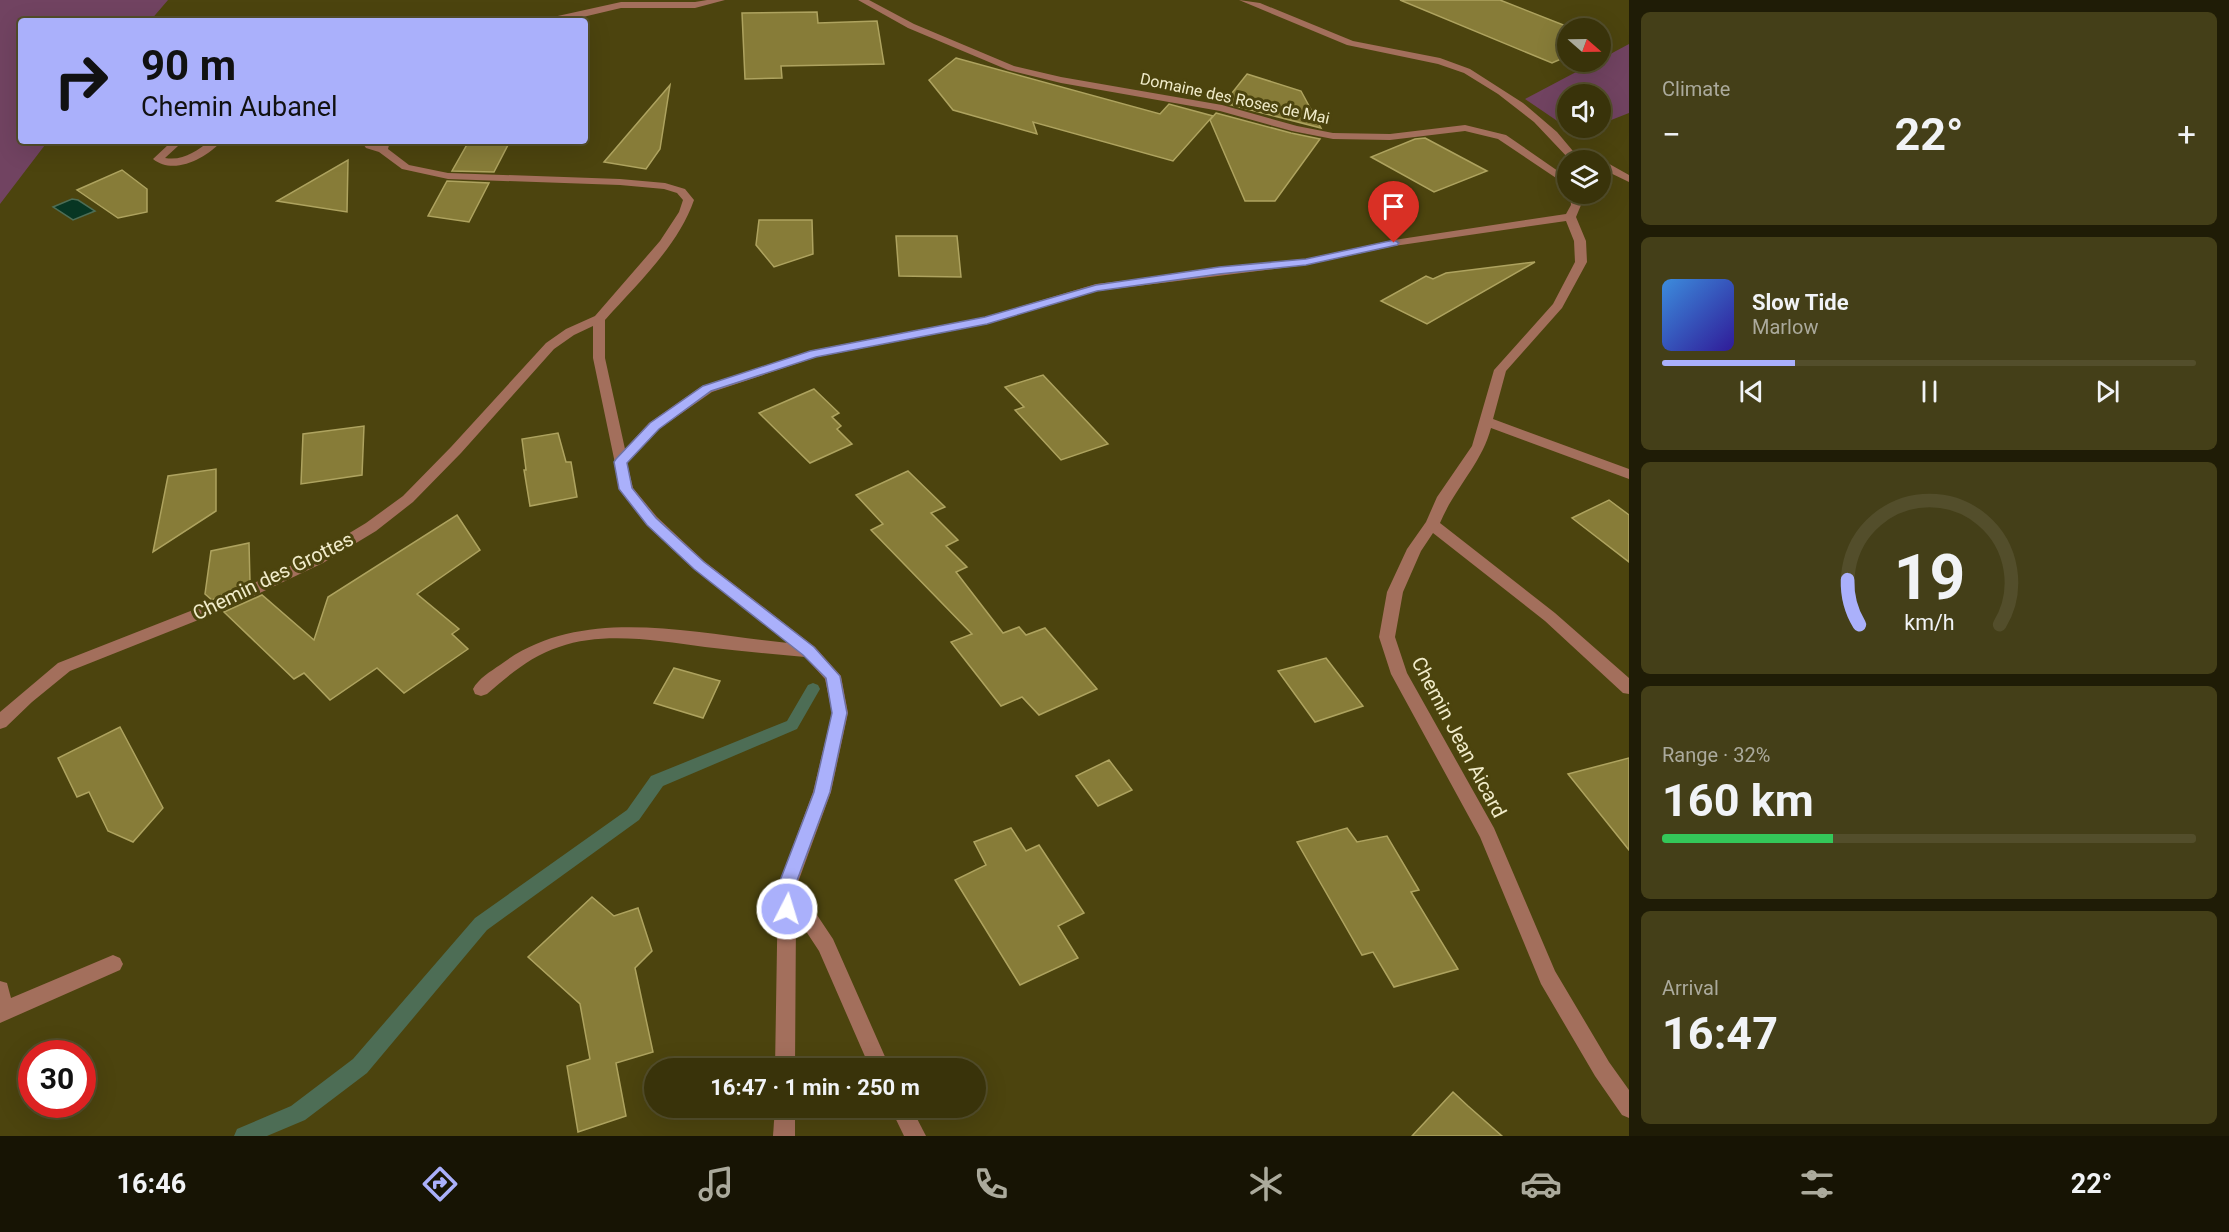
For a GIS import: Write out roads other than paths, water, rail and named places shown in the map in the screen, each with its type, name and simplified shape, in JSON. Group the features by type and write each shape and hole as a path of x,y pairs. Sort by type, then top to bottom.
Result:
{"street":[{"path":"566,18 621,2 695,5 722,0"},
{"name":"Domaine des Roses de Mai","path":"862,0 911,26 1011,68 1060,80 1152,94 1222,108 1296,129 1333,136 1390,137 1465,128 1502,137 1557,175"},
{"path":"1244,0 1351,43 1456,65 1522,107 1555,134 1569,150"},
{"path":"173,146 158,159 169,164 182,163 212,144"},
{"path":"368,144 370,146 384,145 406,167 448,176 620,182 665,186 681,191 689,200 687,210 670,236 599,320 599,358 626,489 652,521 699,565 808,651 833,676 840,713 822,792 787,886 785,1058"},
{"path":"1611,169 1629,179"},
{"path":"620,462 654,426 707,388 814,354 987,320 1096,288 1219,270 1306,262 1394,243 1570,217 1576,204"},
{"name":"Chemin Jean Aicard","path":"1570,217 1580,241 1581,262 1558,305 1500,370 1479,447 1442,501 1432,524 1414,549 1395,592 1387,637 1399,674 1488,834 1548,977 1602,1069 1629,1108"},
{"name":"Chemin des Grottes","path":"0,722 26,697 64,667 221,605 318,559 371,527 408,499 456,450 550,346 570,332 599,320"},
{"path":"1486,421 1629,474"},
{"path":"1432,524 1550,617 1629,688"},
{"path":"481,690 507,668 537,649 566,638 594,633 650,635 808,651"},
{"path":"787,886 826,945 876,1058"},
{"path":"0,990 2,1012 113,964"},
{"path":"784,1136 785,1118"},
{"path":"906,1118 915,1136"}],"waterway":[{"path":"244,1136 298,1113 360,1066 481,924 633,815 657,781 792,725 813,689"}]}
